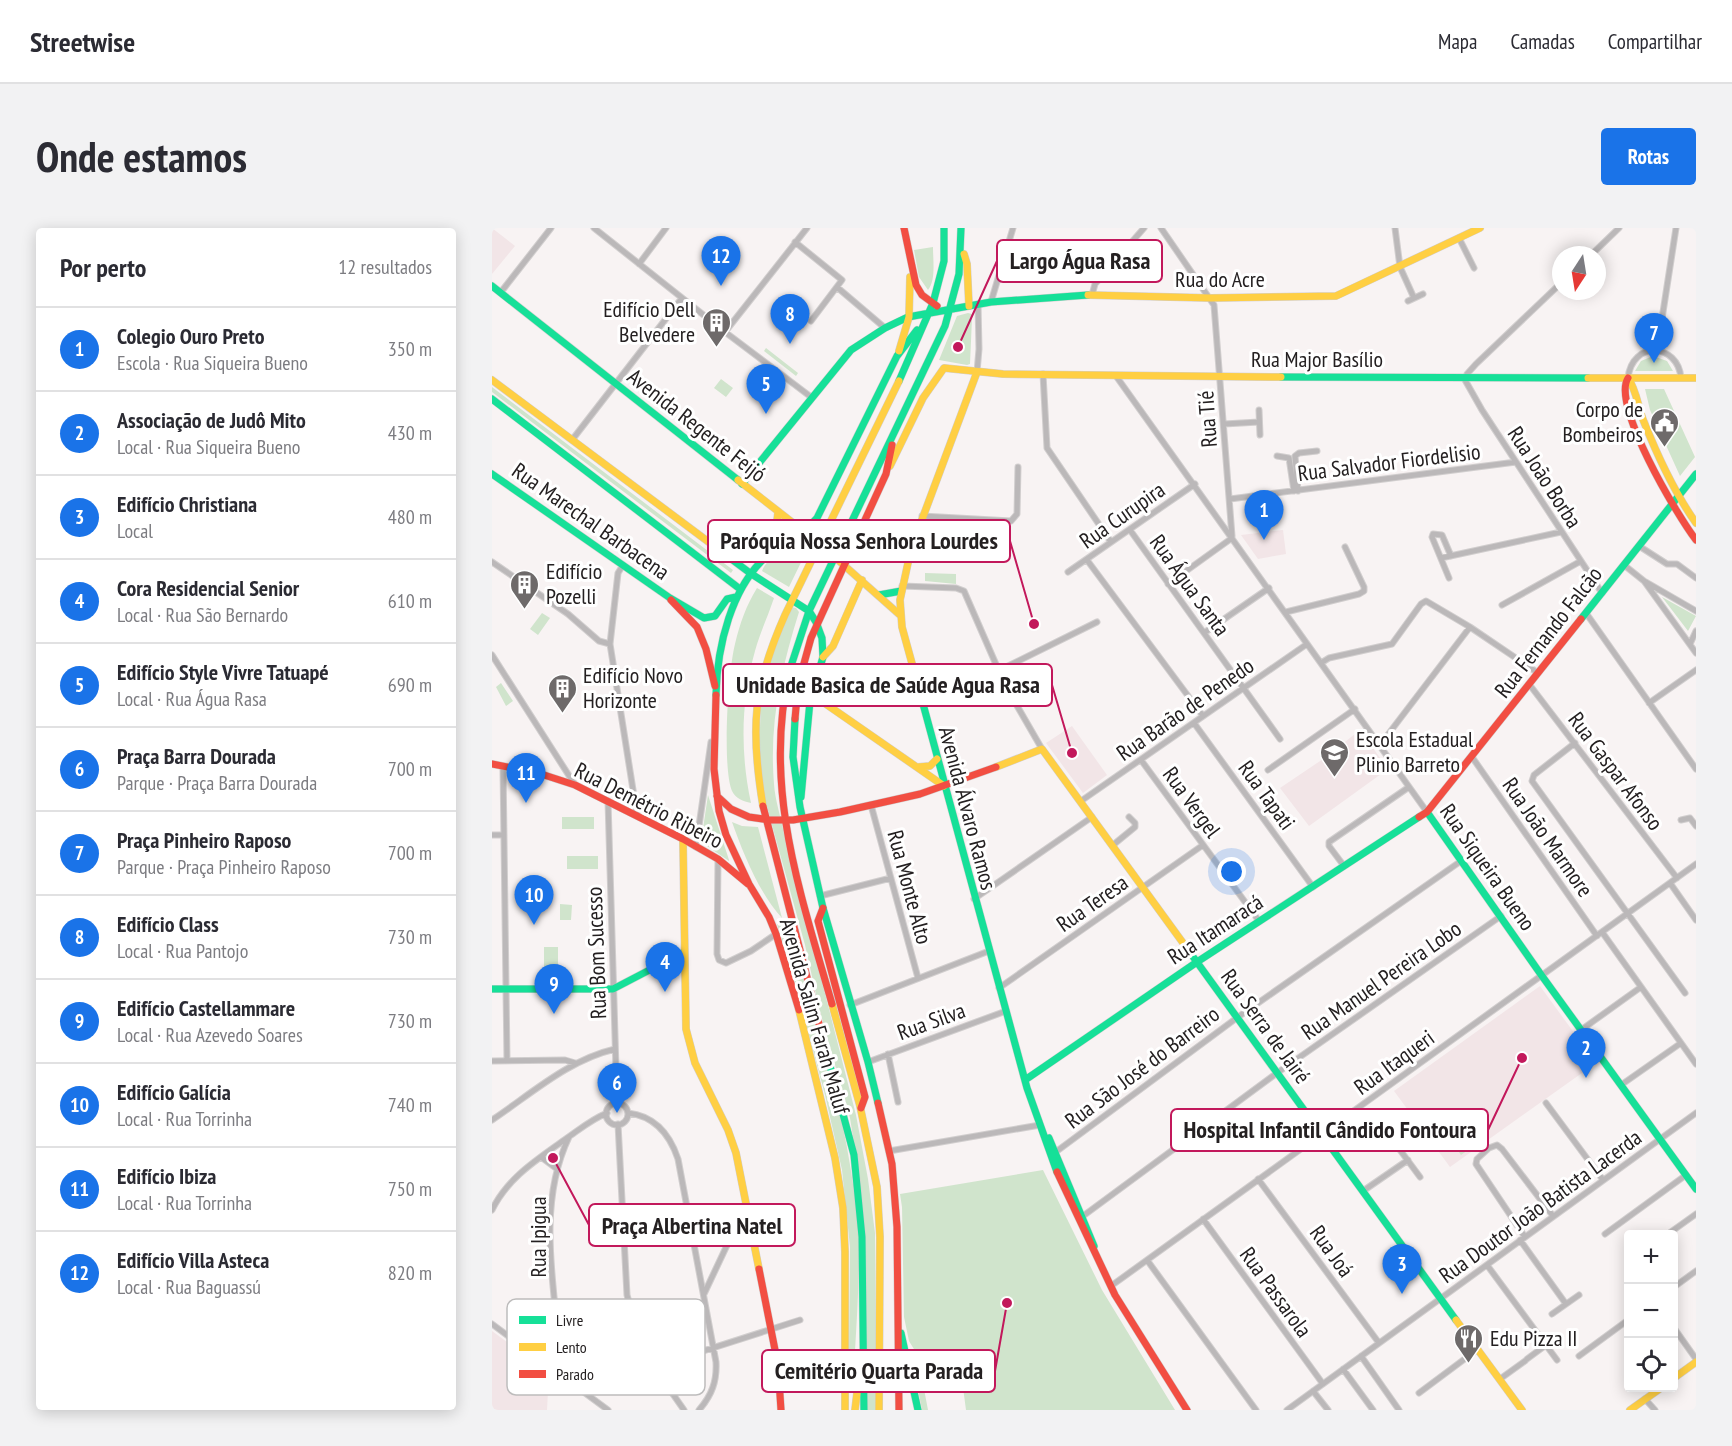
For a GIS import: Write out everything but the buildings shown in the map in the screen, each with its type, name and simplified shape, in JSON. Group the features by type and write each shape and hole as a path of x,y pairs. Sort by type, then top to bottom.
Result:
{"main road":[{"path":"904,228 911,268 919,291 933,303 947,310"},
{"path":"929,313 944,261 944,228"},
{"path":"895,430 939,339 959,274 962,249 961,228"},
{"name":"Rua do Acre","path":"742,484 851,350 885,328 909,317 991,302 1092,295 1211,298 1336,296 1480,228"},
{"path":"962,249 967,264 969,306"},
{"path":"897,356 909,317 911,268"},
{"name":"Avenida Regente Feijó","path":"492,286 820,544 900,615"},
{"name":"Avenida Salim Farah Maluf","path":"845,1410 845,1252 839,1177 798,1008 776,934 769,917 748,884 726,835 716,794 714,719 716,689 725,630 736,597 757,564 779,545 812,524 897,356 929,313"},
{"name":"Avenida Salim Farah Maluf","path":"864,1410 862,1237 852,1144 765,819 755,748 758,693 777,630 791,598 820,544 929,313"},
{"name":"Rua Major Basílio","path":"939,372 948,368 977,372 1116,376 1696,378"},
{"name":"Avenida Salim Farah Maluf","path":"899,1410 900,1328 896,1205 890,1150 868,1062 820,896 800,807 793,757 795,707 804,662 816,622 886,474 939,372"},
{"name":"Avenida Álvaro Ramos","path":"977,372 911,549 901,589 900,615 974,899 1040,1125 1111,1286 1187,1410"},
{"path":"1628,378 1635,388 1640,413 1662,461 1696,523"},
{"path":"1628,378 1623,389 1626,403 1672,504 1696,540"},
{"path":"492,380 750,573 809,610 822,638 823,657 808,710 800,807"},
{"path":"492,399 740,590"},
{"name":"Avenida Salim Farah Maluf","path":"886,474 895,430"},
{"name":"Avenida Salim Farah Maluf","path":"879,1410 880,1231 875,1177 861,1108 814,944 784,819 779,760 781,721 788,676 798,638 834,556 895,430"},
{"path":"1647,452 1656,447"},
{"path":"1653,466 1662,461"},
{"name":"Rua Marechal Barbacena","path":"492,474 669,598 708,620 718,614 727,599 736,597"},
{"name":"Rua Fernando Falcão","path":"1427,812 1696,474"},
{"path":"757,564 776,530 778,512"},
{"path":"823,657 832,646 862,580"},
{"path":"879,595 901,589"},
{"name":"Rua Marechal Barbacena","path":"669,598 697,627 706,649 716,689"},
{"path":"815,683 818,695 823,702 944,786 1042,749"},
{"name":"Rua Serra de Jairé","path":"1042,749 1522,1410"},
{"path":"915,767 927,767 937,759"},
{"name":"Rua Demétrio Ribeiro","path":"492,764 549,776 575,785 718,859 748,884"},
{"name":"Rua Demétrio Ribeiro","path":"716,794 721,802 732,811 742,815 765,819 803,819 871,805 944,786"},
{"name":"Rua Itamaracá","path":"1025,1080 1197,962 1427,812"},
{"name":"Rua Siqueira Bueno","path":"1427,812 1696,1189"},
{"path":"683,839 687,1038 695,1063 733,1142 779,1372 781,1410"},
{"path":"823,908 819,921 866,1097 861,1108"},
{"path":"492,990 613,989 684,952"},
{"name":"Avenida Álvaro Ramos","path":"1036,1113 1041,1118 1052,1155"},
{"path":"855,1410 863,1317"},
{"path":"900,1328 918,1410"},
{"path":"1678,1375 1696,1360"},
{"path":"1630,1410 1655,1392"}],"street":[{"path":"501,292 550,228"},
{"path":"594,228 811,397"},
{"path":"639,264 666,228"},
{"path":"725,332 807,228"},
{"path":"991,302 1013,228"},
{"path":"1092,295 1095,284 1144,228"},
{"path":"1161,228 1211,298"},
{"path":"1395,228 1400,267 1414,298"},
{"path":"1600,246 1619,228"},
{"path":"1657,351 1676,228"},
{"path":"1459,238 1474,268"},
{"path":"795,242 842,279 838,288 811,321"},
{"path":"838,288 885,328"},
{"path":"1465,376 1552,292"},
{"path":"1408,301 1423,294"},
{"path":"572,440 682,298"},
{"name":"Rua Tié","path":"1211,298 1216,312 1232,538"},
{"name":"Avenida Álvaro Ramos","path":"977,372 978,304"},
{"path":"1628,378 1629,367 1638,355 1657,351 1675,361 1681,378"},
{"path":"1043,374 1045,441 1048,450 1111,542"},
{"name":"Rua Siqueira Bueno","path":"1116,376 1427,812"},
{"path":"1127,389 1131,376"},
{"name":"Rua João Borba","path":"1465,376 1482,410 1602,594"},
{"path":"1259,410 1260,435"},
{"path":"1224,424 1259,422"},
{"path":"1296,491 1295,456 1317,451"},
{"path":"1277,456 1289,458 1296,491"},
{"name":"Rua Salvador Fiordelisio","path":"1230,499 1516,462"},
{"path":"922,516 1004,521 1014,519 1017,514 1018,467"},
{"name":"Rua Curupira","path":"1068,572 1195,484"},
{"path":"1217,515 1231,512"},
{"name":"Rua Água Santa","path":"1130,530 1280,739"},
{"path":"1441,558 1562,532"},
{"path":"1449,578 1432,537 1433,534 1442,535 1451,555"},
{"path":"1168,584 1232,538"},
{"path":"1639,546 1667,564 1677,564 1696,578"},
{"path":"1286,612 1364,591 1345,547"},
{"path":"1087,560 1203,716"},
{"path":"1502,604 1581,561"},
{"path":"492,562 568,614 599,641 610,644"},
{"path":"623,565 618,573 610,644 636,815"},
{"path":"1624,565 1644,581 1696,611"},
{"path":"1644,581 1696,652"},
{"path":"901,589 956,588 964,591 998,671 1042,749"},
{"path":"1204,633 1269,588"},
{"path":"1321,663 1329,658 1392,644 1421,604 1429,601 1538,674"},
{"path":"1586,614 1696,769"},
{"path":"998,671 1097,622"},
{"path":"1380,745 1470,627"},
{"path":"1690,644 1696,631"},
{"name":"Rua Barão de Penedo","path":"1081,801 1307,644"},
{"path":"492,655 575,785"},
{"path":"1649,703 1696,670"},
{"name":"Rua Gaspar Afonso","path":"1529,684 1677,878"},
{"path":"1268,770 1354,709"},
{"path":"696,847 714,719"},
{"name":"Rua Tapati","path":"1194,723 1313,887"},
{"path":"1575,743 1534,775 1532,781 1685,993"},
{"name":"Rua João Marmore","path":"1472,757 1696,1064"},
{"name":"Rua Vergel","path":"1141,760 1259,921"},
{"path":"503,766 507,1060"},
{"path":"1344,866 1329,846 1329,842 1409,787"},
{"name":"Rua Bom Sucesso","path":"608,801 618,1103"},
{"name":"Rua Monte Alto","path":"871,805 918,978"},
{"path":"974,899 1092,817"},
{"path":"1113,845 1135,827 1135,823 1129,817"},
{"path":"1681,820 1690,818 1696,826"},
{"path":"492,835 504,835"},
{"name":"Rua Teresa","path":"999,988 1203,845"},
{"path":"718,859 717,954 719,960 726,963 776,934"},
{"name":"Rua São José do Barreiro","path":"1052,1155 1238,1017 1461,861"},
{"name":"Rua Itaqueri","path":"1111,1286 1696,864"},
{"path":"820,896 891,878"},
{"path":"1670,883 1696,921"},
{"name":"Rua Manuel Pereira Lobo","path":"1080,1219 1277,1073 1501,916"},
{"path":"850,1005 989,951"},
{"path":"1581,1030 1641,987"},
{"name":"Rua Silva","path":"868,1062 1006,1011"},
{"path":"1621,1085 1681,1043"},
{"path":"492,1120 575,1063 615,1049"},
{"path":"888,1054 898,1102"},
{"path":"492,1061 565,1060 575,1063"},
{"path":"618,1103 625,1106 628,1113 626,1121 618,1125 610,1122 607,1113 609,1107 618,1103"},
{"path":"1546,1103 1603,1180"},
{"path":"492,1210 509,1184 526,1167 590,1121 607,1113"},
{"path":"628,1113 642,1117 660,1128 674,1148 705,1299"},
{"name":"Rua Doutor João Batista Lacerda","path":"1287,1410 1696,1113"},
{"path":"618,1125 628,1299"},
{"path":"890,1150 1040,1125"},
{"name":"Rua Ipigua","path":"556,1299 551,1238 552,1208 557,1169 569,1137"},
{"path":"1553,1216 1500,1147 1492,1146 1477,1159 1479,1169 1566,1304"},
{"path":"1400,1149 1420,1177"},
{"path":"541,1157 557,1169"},
{"path":"1363,1191 1408,1160"},
{"path":"1605,1234 1686,1175"},
{"name":"Rua Joá","path":"1258,1179 1379,1343"},
{"path":"704,1295 747,1203"},
{"path":"1674,1230 1696,1214"},
{"name":"Rua Passarola","path":"1203,1219 1323,1384"},
{"path":"1147,1260 1256,1410"},
{"path":"1487,1264 1557,1360"},
{"path":"1678,1284 1696,1271"},
{"path":"1552,1314 1579,1295"},
{"path":"699,1410 711,1395 717,1370 705,1300"},
{"path":"705,1350 800,1320"},
{"path":"492,1324 507,1335"},
{"path":"1579,1356 1624,1324"},
{"path":"1678,1334 1696,1360"},
{"path":"1500,1379 1546,1345"},
{"path":"1419,1393 1479,1349"},
{"path":"1361,1356 1400,1410"},
{"path":"1343,1369 1373,1410"},
{"path":"1314,1391 1328,1410"},
{"path":"587,1395 608,1410"},
{"path":"674,1395 684,1410"},
{"path":"1645,1399 1655,1410"}],"shaded area":[{"path":"492,228 515,246 492,274"},
{"path":"1283,530 1286,554 1258,559 1241,535"},
{"path":"1072,726 1107,775 1083,793 1046,743"},
{"name":"Escola Estadual Plinio Barreto","path":"1360,730 1388,769 1309,826 1280,788 1326,757"},
{"path":"1540,986 1596,1063 1450,1167 1394,1091"},
{"path":"492,1331 507,1342 507,1395 548,1395 547,1410 492,1410"}],"green space":[{"path":"933,247 933,276 928,290 919,277 914,250"},
{"path":"972,314 970,364 939,360 957,316"},
{"path":"766,348 798,373 796,376 764,351"},
{"path":"1653,356 1667,361 1673,371 1635,371 1641,361"},
{"path":"721,379 733,388 726,397 714,388"},
{"path":"492,387 733,570 731,573 492,392"},
{"path":"1645,389 1664,389 1695,457 1680,476 1650,410"},
{"path":"803,539 809,546 789,587 762,571 774,556"},
{"path":"925,573 956,574 956,584 925,581"},
{"path":"757,588 774,598 755,651 747,688 744,746 751,803 738,798 732,791 727,762 727,719 732,657 744,615"},
{"path":"1662,597 1696,616 1688,631"},
{"path":"791,607 796,608 799,612 782,676 775,718 773,762 776,801 856,1115 868,1179 875,1233 877,1410 866,1410 860,1181 850,1118 766,803 759,754 761,701 771,659"},
{"path":"542,613 550,618 538,635 530,629"},
{"path":"501,683 513,701 506,706 496,687"},
{"path":"708,795 729,860 729,861 701,842"},
{"path":"562,817 594,817 594,829 562,829"},
{"path":"732,822 742,826 758,827 782,918 759,885"},
{"path":"567,856 598,856 598,869 567,869"},
{"path":"560,904 572,905 571,920 560,920"},
{"path":"788,921 826,1055 849,1157 859,1251 855,1351 849,1351 850,1247 842,1170 825,1095 791,967 777,924"},
{"path":"544,947 558,947 558,970 544,970"},
{"path":"1472,1126 1482,1140 1461,1155 1451,1141"},
{"path":"1043,1170 1102,1290 1175,1410 966,1410 958,1350 917,1354 909,1341 904,1317 900,1194"},
{"path":"920,1368 928,1410 922,1410 914,1369"}],"traffic: fast":[{"path":"899,381 933,303 944,261 944,228"},
{"path":"790,669 809,611 945,326 959,274 961,228"},
{"path":"492,286 738,480"},
{"path":"742,484 851,350 885,328 908,317 991,302 1088,295"},
{"path":"716,695 723,638 736,600 745,583 769,554 806,529 817,518 897,356 917,330"},
{"path":"1281,377 1588,378"},
{"path":"492,399 740,589"},
{"path":"492,474 670,598 704,618 715,616 727,599 736,597"},
{"path":"1581,619 1696,474"},
{"path":"722,552 809,611 822,638 823,657 810,701 801,797"},
{"path":"879,595 901,591"},
{"path":"916,678 1027,1088 1057,1172"},
{"path":"795,719 793,757 800,807 823,908 878,1103"},
{"path":"1427,812 1696,1189"},
{"path":"1025,1080 1197,962 1419,817"},
{"path":"1186,947 1456,1320"},
{"path":"492,989 613,989 684,952"},
{"path":"827,1055 854,1155 862,1237 864,1410"},
{"path":"1049,1138 1094,1246"},
{"path":"901,1333 918,1410"}],"traffic: slow":[{"path":"1088,295 1211,298 1336,296 1480,228"},
{"path":"964,254 967,264 969,306"},
{"path":"899,351 909,317 910,277"},
{"path":"890,466 923,398 944,368 1003,374 1281,377"},
{"path":"916,678 902,627 900,600 911,549 977,372"},
{"path":"1588,378 1696,378"},
{"path":"1628,378 1661,461 1696,523"},
{"path":"492,380 722,552"},
{"path":"763,806 756,753 756,730 757,708 766,664 785,615 899,381"},
{"path":"738,480 820,544 900,615"},
{"path":"761,556 776,530 778,512"},
{"path":"823,657 833,646 862,580"},
{"path":"815,686 817,695 823,702 944,786"},
{"path":"996,767 1042,749 1186,947"},
{"path":"918,767 930,766 937,759"},
{"path":"683,839 686,1029 695,1063 728,1130 736,1153 759,1269"},
{"path":"832,1004 860,1106 877,1187 880,1237 879,1410"},
{"path":"799,1010 835,1158 843,1208 845,1410"},
{"path":"1456,1320 1522,1410"},
{"path":"1678,1375 1696,1362"},
{"path":"855,1410 859,1376"},
{"path":"1630,1410 1655,1392"}],"traffic: jam":[{"path":"904,228 916,285 922,295 937,306"},
{"path":"1628,378 1625,392 1637,435 1662,485 1696,540"},
{"path":"795,719 798,685 811,638 886,474 892,445"},
{"path":"671,600 697,627 706,649 715,686"},
{"path":"1419,817 1427,812 1581,619"},
{"path":"790,669 782,712 780,755 788,838 797,880 832,1004"},
{"path":"716,695 714,769 719,811 726,835 776,934 799,1010"},
{"path":"492,764 538,773 575,785 718,859 748,884"},
{"path":"717,796 731,809 749,817 793,820 920,794 996,767"},
{"path":"763,806 827,1055"},
{"path":"823,908 818,921 865,1097 861,1108"},
{"path":"878,1103 892,1164 897,1227 899,1410"},
{"path":"1057,1172 1115,1295 1187,1410"},
{"path":"759,1269 778,1365 781,1410"}],"place":[{"name":"Edifício Villa Asteca","path":"721,286"},
{"name":"Edifício Class","path":"790,344"},
{"name":"Largo Água Rasa","path":"958,347"},
{"name":"Edifício Dell Belvedere","path":"716,348"},
{"name":"Praça Pinheiro Raposo","path":"1654,363"},
{"name":"Edifício Style Vivre Tatuapé","path":"766,414"},
{"name":"Corpo de Bombeiros","path":"1664,448"},
{"name":"Colegio Ouro Preto","path":"1264,540"},
{"name":"Edifício Pozelli","path":"525,610"},
{"name":"Paróquia Nossa Senhora Lourdes","path":"1034,624"},
{"name":"Edifício Novo Horizonte","path":"562,714"},
{"name":"Unidade Basica de Saúde Agua Rasa","path":"1072,753"},
{"name":"Escola Estadual Plinio Barreto","path":"1335,778"},
{"name":"Edifício Ibiza","path":"526,803"},
{"name":"Edifício Galícia","path":"534,925"},
{"name":"Cora Residencial Senior","path":"665,992"},
{"name":"Edifício Castellammare","path":"554,1014"},
{"name":"Hospital Infantil Cândido Fontoura","path":"1522,1058"},
{"name":"Associação de Judô Mito","path":"1586,1078"},
{"name":"Praça Barra Dourada","path":"617,1113"},
{"name":"Praça Albertina Natel","path":"553,1158"},
{"name":"Edifício Christiana","path":"1402,1294"},
{"name":"Cemitério Quarta Parada","path":"1007,1303"},
{"name":"Edu Pizza II","path":"1469,1364"}]}
